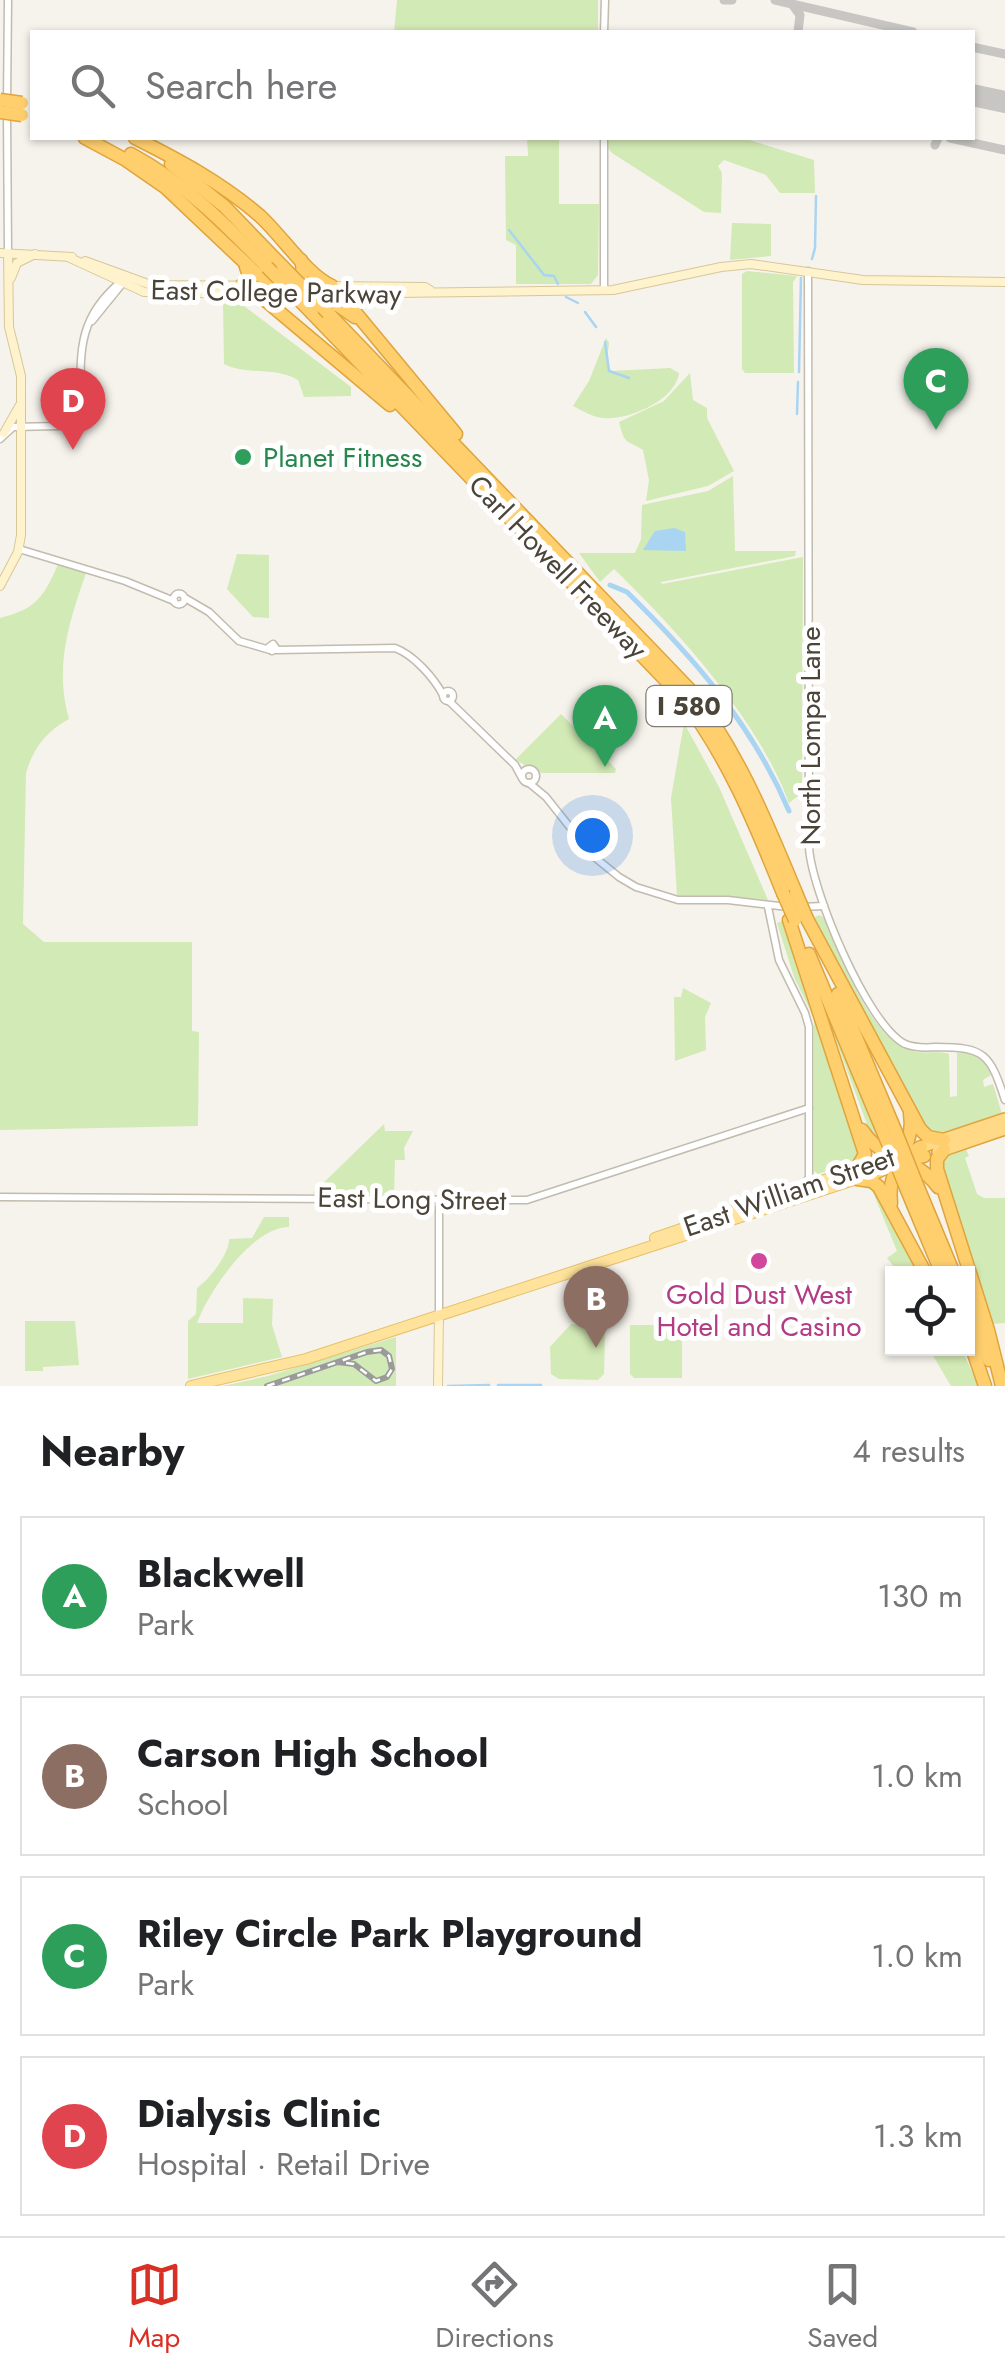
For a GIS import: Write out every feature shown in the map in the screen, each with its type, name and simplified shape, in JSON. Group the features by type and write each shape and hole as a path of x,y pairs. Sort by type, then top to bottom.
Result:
{"highway":[{"path":"0,100 27,110"},
{"path":"0,112 27,110"},
{"path":"89,140 166,187 266,279 339,306 364,326"},
{"name":"Carl Howell Freeway","path":"101,140 144,160 192,194 656,668 695,714 736,780 912,1187 950,1266"},
{"name":"Carl Howell Freeway","path":"128,140 198,184 663,659 707,712 746,776 785,890"},
{"path":"139,140 238,198 267,222 326,289 274,290"},
{"path":"298,326 291,312 303,271 299,257"},
{"path":"241,260 250,276 246,290 298,326 416,426 484,491"},
{"path":"364,294 352,306 364,326 504,495"},
{"path":"797,920 924,1134 944,1145 936,1166 988,1330 1000,1386"},
{"path":"797,920 865,1154 857,1174 877,1184 922,1266"},
{"path":"893,1210 890,1186 911,1128 905,1102"},
{"path":"856,1119 870,1141 929,1176 945,1197"},
{"name":"East William Street","path":"922,1152 999,1130"},
{"name":"East William Street","path":"944,1145 999,1130"},
{"path":"876,1167 922,1152"},
{"name":"Carl Howell Freeway","path":"912,1187 939,1266"},
{"path":"975,1324 1000,1386"},
{"path":"969,1356 984,1386"},
{"path":"974,1356 984,1386"}],"main road":[{"name":"East College Parkway","path":"4,253 68,257 154,294 274,290"},
{"path":"0,586 20,547 22,427 21,376 9,327 4,253"},
{"path":"8,287 18,263 39,253"},
{"path":"0,265 8,287"},
{"name":"East College Parkway","path":"326,289 604,290 738,265 768,265 878,281 1005,282"},
{"name":"East College Parkway","path":"123,281 154,286 274,290"},
{"name":"East College Parkway","path":"326,289 364,294 425,294 430,290"},
{"path":"2,436 21,400"},
{"name":"East William Street","path":"191,1386 306,1359 876,1167"},
{"name":"East William Street","path":"575,1268 809,1182 857,1174"},
{"path":"438,1386 439,1314"}],"street":[{"path":"4,253 8,0"},
{"path":"604,0 604,30"},
{"path":"604,140 604,290"},
{"name":"North Lompa Lane","path":"808,271 809,847 813,878 861,988 894,1035 916,1047 980,1052 994,1068 1005,1100"},
{"path":"2,436 22,427 58,426 81,416 81,341 123,281"},
{"path":"20,547 193,604 209,612 238,642 258,647 395,648 410,656 526,780 541,791 585,848 628,883 678,900 738,901 768,907 824,906"},
{"path":"513,763 536,776 541,791"},
{"path":"526,780 528,769"},
{"path":"526,780 536,776"},
{"path":"768,907 779,960 807,1019 809,1182"},
{"name":"East Long Street","path":"0,1197 528,1200 809,1108"},
{"path":"439,1201 439,1314"}],"green space":[{"path":"397,0 598,0 598,30 394,30"},
{"path":"527,140 559,140 559,204 599,204 598,275 591,284 516,284 516,245 506,240 505,156 528,156"},
{"path":"608,140 749,140 814,160 815,193 780,193 766,175 724,160 718,166 722,173 721,213 704,212 608,148"},
{"path":"732,223 771,224 771,256 730,260"},
{"path":"747,271 797,276 793,282 794,373 745,373 742,369 742,274"},
{"path":"223,302 253,302 244,306 351,387 351,396 304,397 298,380 289,376 224,364"},
{"path":"606,338 611,371 670,368 679,373 676,383 660,400 625,416 603,418 573,406 589,381"},
{"path":"690,373 693,400 707,408 707,418 734,471 708,486 646,501 649,480 643,450 625,439 619,422 664,401"},
{"path":"733,476 735,551 796,551 795,556 661,582 803,557 802,793 789,803 757,740 714,677 614,569 600,582 579,553 635,553 641,539 642,505 708,491"},
{"path":"237,554 269,555 269,618 253,617 227,589"},
{"path":"58,564 86,573 69,627 63,663 69,719 41,741 26,773 23,924 44,942 192,942 192,1031 199,1032 198,1126 0,1130 0,618 37,600"},
{"path":"561,714 616,769 615,773 542,773 515,760"},
{"path":"684,723 719,787 768,900 677,896 671,798"},
{"path":"820,915 858,993 881,1029 910,1050 949,1054 950,1097 957,1096 957,1053 977,1057 991,1075 983,1080 984,1087 993,1084 1002,1114 937,1134 928,1132 812,918"},
{"path":"786,920 839,1085 839,1097 861,1155 818,1174 814,1171 814,1018 794,977 777,923"},
{"path":"812,975 880,1134 872,1138"},
{"path":"683,988 711,1003 705,1017 706,1050 675,1061 674,997 681,997"},
{"path":"384,1124 385,1131 413,1131 404,1148 405,1160 395,1160 394,1196 313,1193"},
{"path":"966,1149 969,1156 965,1158 977,1194 1005,1198 1005,1323 990,1324 941,1163 947,1156"},
{"path":"873,1186 917,1266 893,1266 887,1258 897,1251 872,1190 862,1187"},
{"path":"264,1217 289,1217 289,1227 275,1230 247,1249 211,1294 197,1323 243,1323 243,1298 273,1299 272,1325 282,1357 188,1379 188,1321 196,1314 197,1288 218,1266 229,1239 252,1238"},
{"path":"25,1321 75,1321 79,1365 25,1371"},
{"path":"571,1324 601,1326 605,1332 604,1374 598,1380 559,1379 551,1374 550,1347"},
{"path":"630,1325 668,1325 682,1339 682,1378 634,1378 630,1374"},
{"path":"396,1337 396,1386 223,1386 268,1376"},
{"path":"933,1356 965,1356 978,1386 951,1386"}],"water":[{"path":"674,528 685,532 686,551 643,550 655,531"}],"waterway":[{"path":"812,259 816,196"},
{"path":"509,230 544,275 554,276 558,284"},
{"path":"799,372 801,278"},
{"path":"566,297 578,303"},
{"path":"585,312 596,327"},
{"path":"605,342 609,371 629,378"},
{"path":"797,414 798,382"},
{"path":"610,585 627,592 719,694 758,749 789,811"},
{"path":"448,1386 489,1385"},
{"path":"498,1385 541,1385"}],"taxiway":[{"path":"724,0 732,0"},
{"path":"775,0 904,30"},
{"path":"792,4 800,15 798,30"},
{"path":"975,48 1005,54"},
{"path":"935,145 937,140"},
{"path":"959,140 1005,150"}],"runway":[{"path":"975,96 1005,102"}],"railway":[{"path":"267,1386 367,1352 381,1350 389,1356 392,1369 387,1377 376,1381 354,1364 338,1362"}],"place":[{"name":"Riley Circle Park Playground","path":"936,430"},
{"name":"Dialysis Clinic","path":"73,450"},
{"name":"Planet Fitness","path":"243,457"},
{"name":"Blackwell","path":"605,767"},
{"name":"Gold Dust West Hotel and Casino","path":"759,1261"},
{"name":"Carson High School","path":"596,1348"}]}
